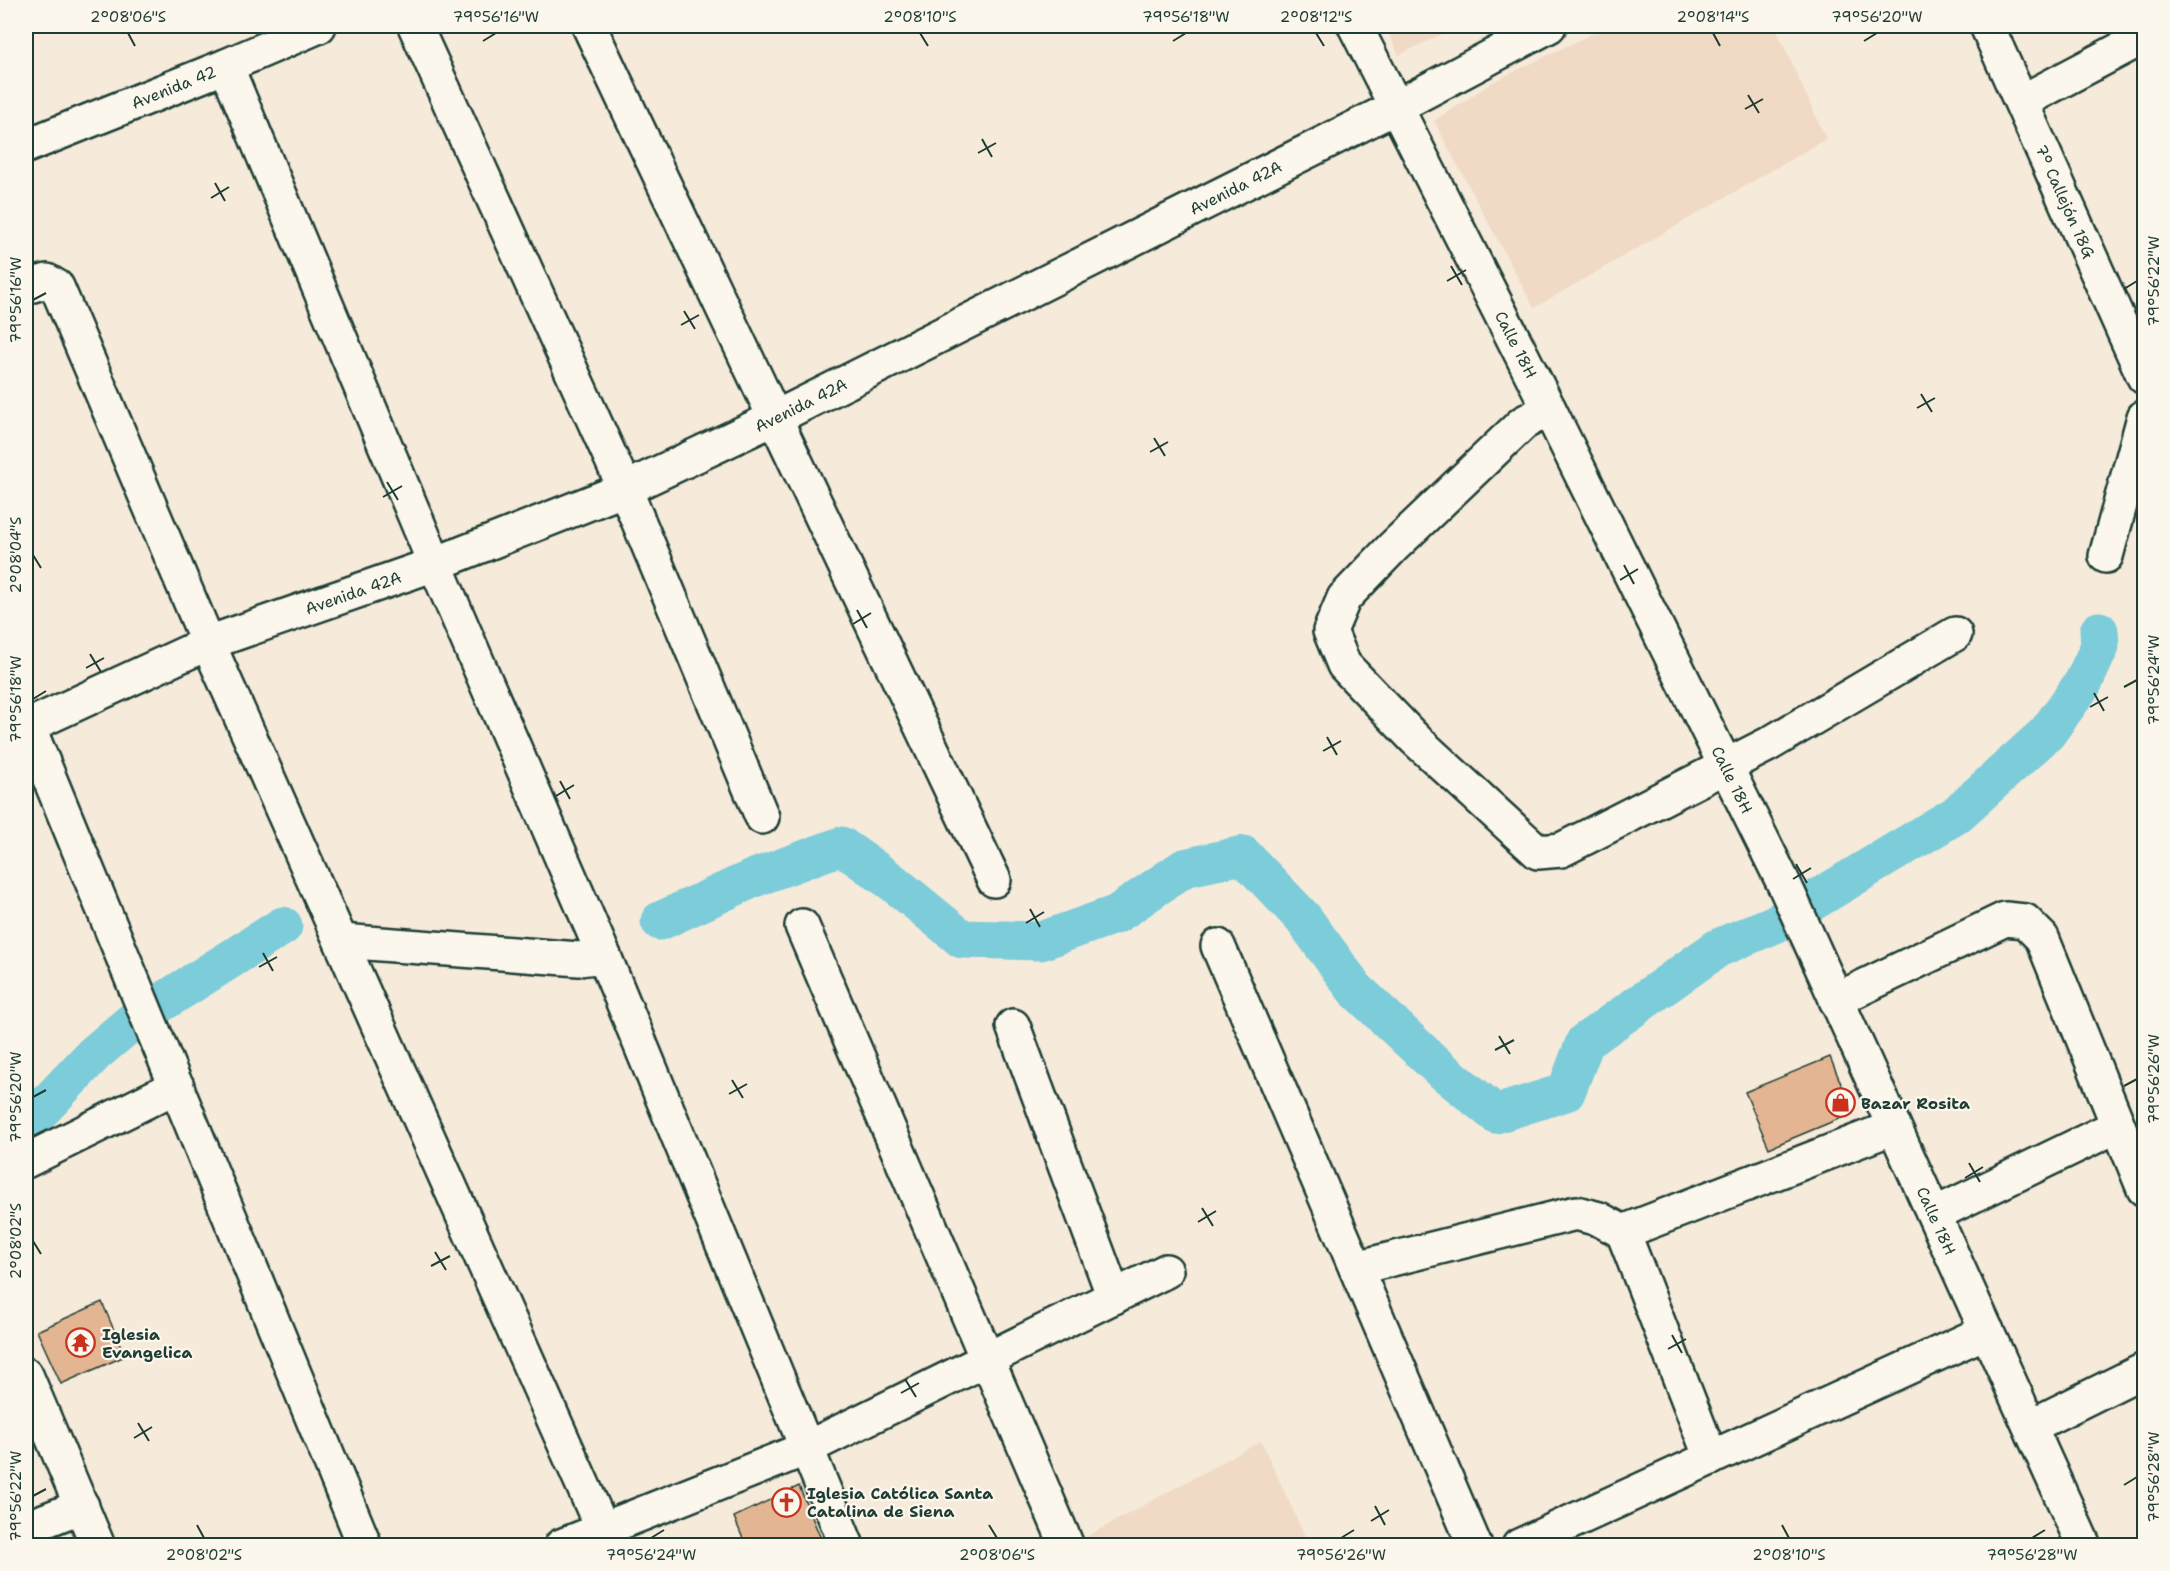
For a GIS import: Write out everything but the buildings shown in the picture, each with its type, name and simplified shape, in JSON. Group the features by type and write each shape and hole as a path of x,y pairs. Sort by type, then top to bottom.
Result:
{"street":[{"name":"Avenida 42","path":"26,146 320,26"},
{"path":"415,26 626,489 762,816"},
{"path":"589,26 994,880"},
{"name":"Calle 18H","path":"1355,26 1549,409 1785,886 2084,1545"},
{"name":"Avenida 42A","path":"26,725 208,643 435,564 626,489 776,418 1396,108 1549,26"},
{"name":"7° Callejón 18G","path":"1988,26 2145,377"},
{"path":"2023,100 2145,37"},
{"path":"226,66 435,564 604,956 805,1449 847,1545"},
{"path":"26,286 47,281 57,287 208,643 606,1538"},
{"path":"1549,409 1523,423 1344,598 1330,631 1344,665 1415,739 1538,852 1561,850 1769,744 1955,633"},
{"path":"2106,556 2145,417"},
{"path":"26,725 366,1545"},
{"path":"1836,1000 2005,920 2025,921 2042,939 2117,1126 2145,1189"},
{"path":"802,926 1067,1545"},
{"path":"341,940 579,958 604,956"},
{"path":"1218,946 1475,1545"},
{"path":"1013,1026 1114,1297"},
{"path":"26,1161 177,1086"},
{"path":"1935,1214 2117,1126"},
{"path":"1623,1232 1894,1127"},
{"path":"1356,1268 1576,1213 1599,1219 1623,1232 1711,1458"},
{"path":"561,1545 606,1538 805,1449 1166,1271"},
{"path":"1519,1545 1987,1331"},
{"path":"2031,1426 2145,1370"},
{"path":"26,1376 98,1545"},
{"path":"26,1528 82,1506"}],"shaded area":[{"path":"1385,26 1459,26 1399,55"},
{"path":"1608,26 1775,26 1826,139 1534,308 1434,121 1493,82"},
{"path":"1261,1441 1309,1545 1085,1545 1082,1539"}],"waterway":[{"path":"660,921 754,878 841,846 891,881 962,939 1041,941 1117,914 1184,868 1243,855 1303,918 1355,989 1438,1067 1496,1114 1566,1092 1585,1042 1718,948 1775,924 1956,815 2047,733 2083,683 2100,646 2099,631"},
{"path":"26,1126 94,1054 134,1020 283,926"}],"place":[{"name":"Bazar Rosita","path":"1840,1103"},
{"name":"Iglesia Evangelica","path":"81,1343"},
{"name":"Iglesia Católica Santa Catalina de Siena","path":"786,1502"}]}
